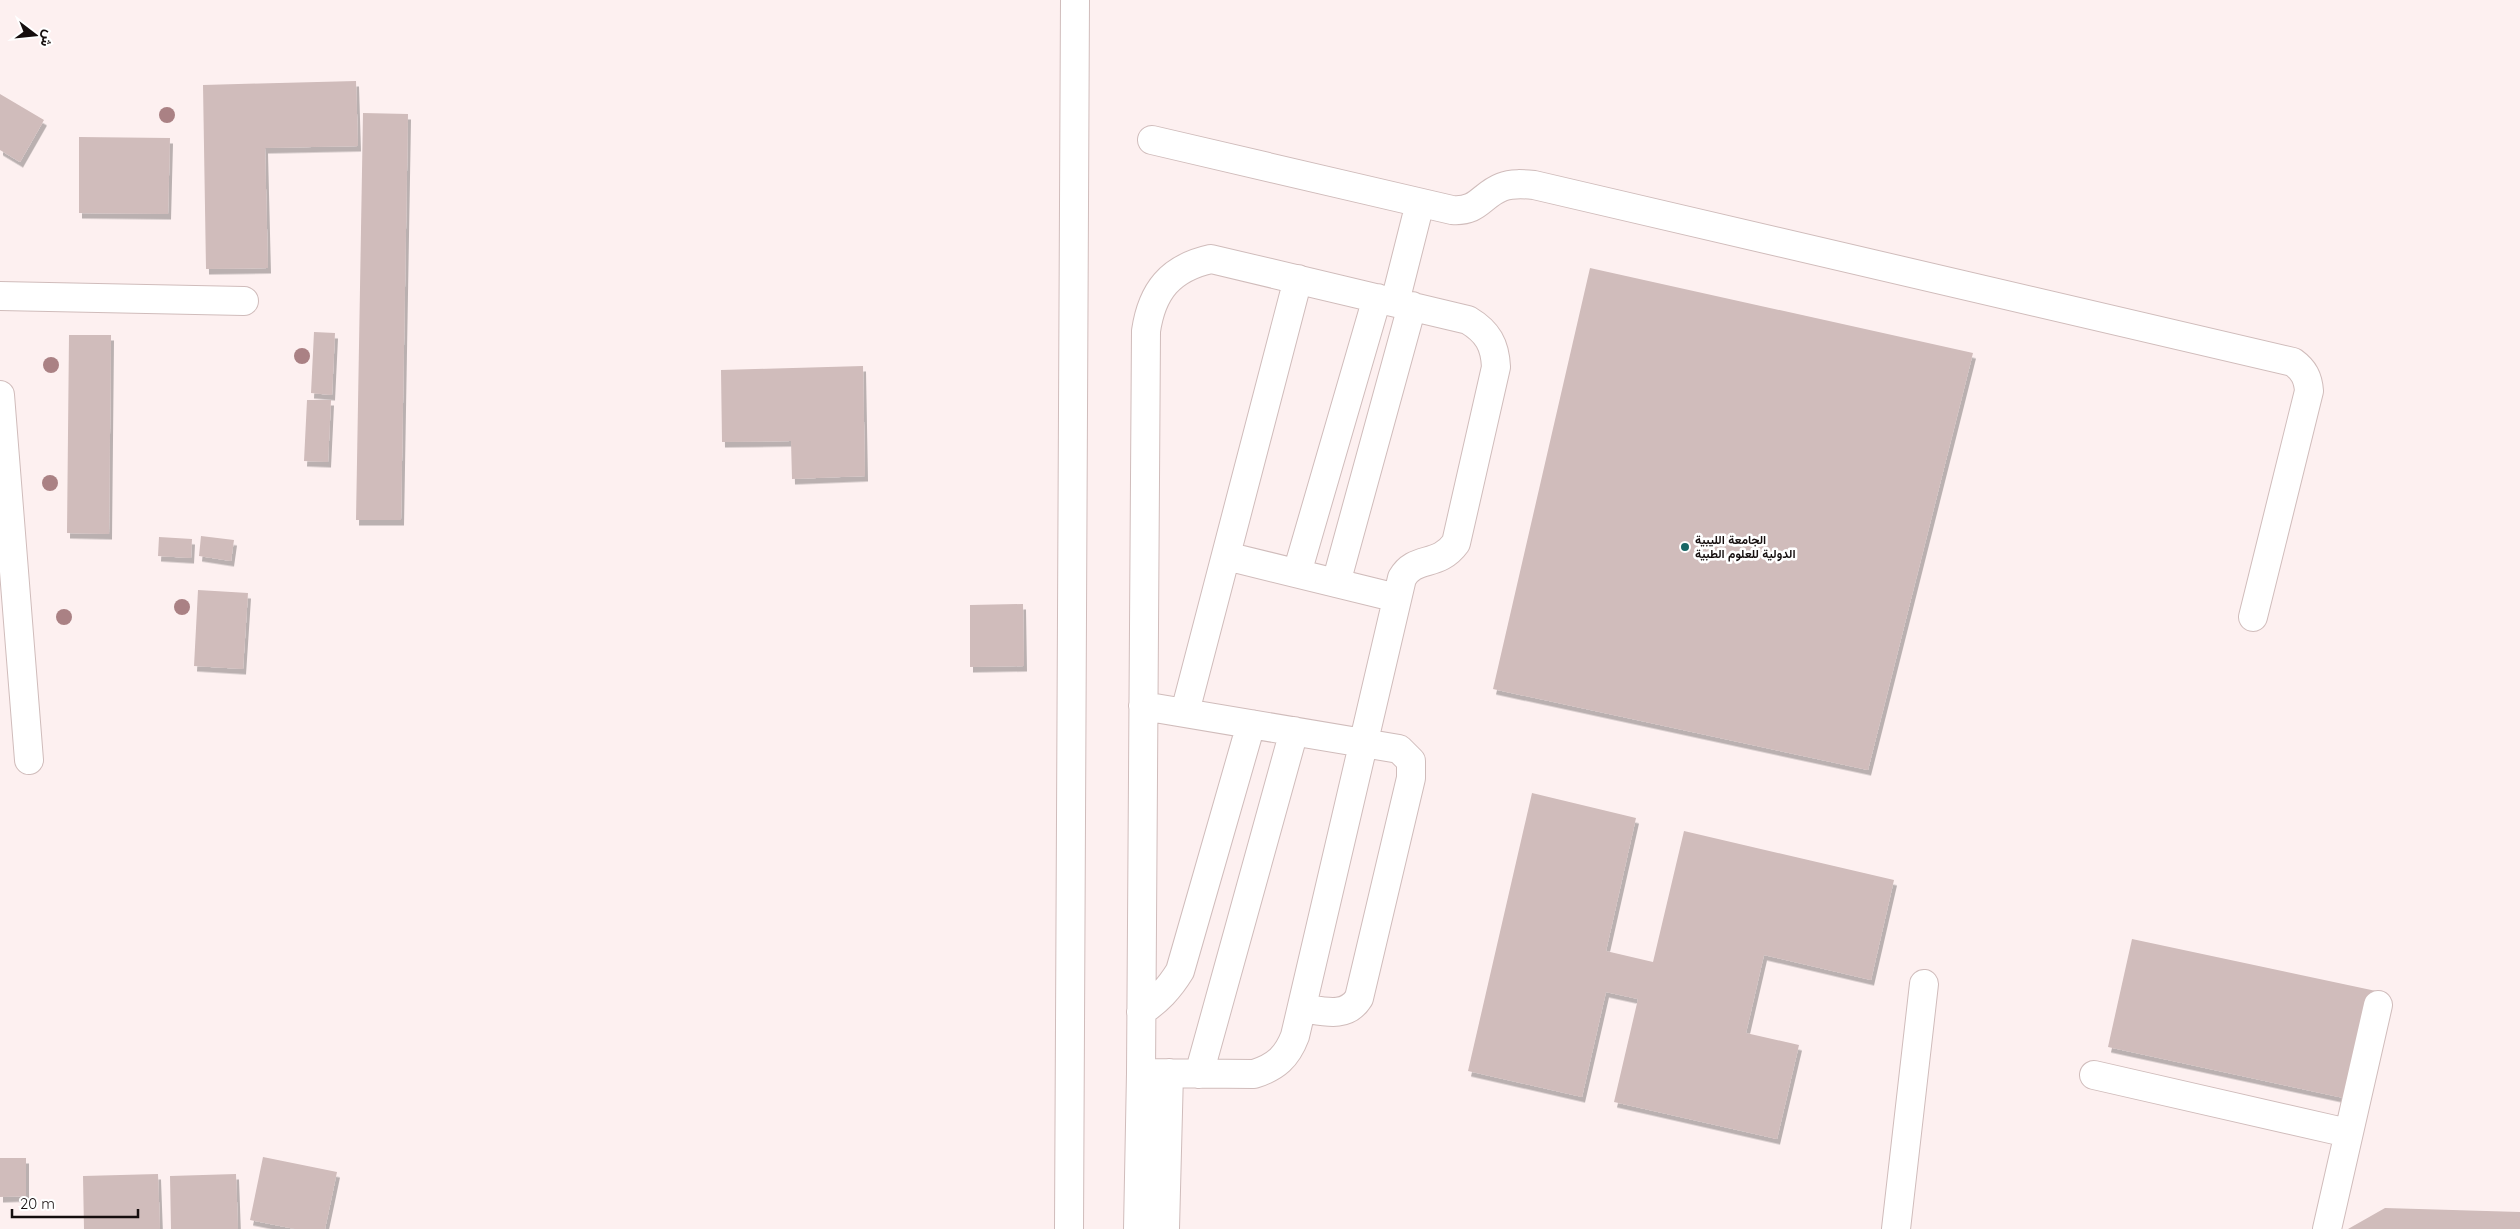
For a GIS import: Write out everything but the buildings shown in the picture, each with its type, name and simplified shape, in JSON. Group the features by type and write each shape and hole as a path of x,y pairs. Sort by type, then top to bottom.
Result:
{"street":[{"path":"1069,1229 1074,0"},
{"path":"1152,140 1420,203 1462,211 1481,203 1489,194 1502,186 1518,184 1534,186 2293,362 2301,368 2308,379 2309,391 2253,617"},
{"path":"1336,583 1395,302 1420,203"},
{"path":"1138,1229 1141,1073 1146,331 1149,311 1157,293 1170,277 1182,268 1211,259 1468,320 1481,328 1490,339 1496,353 1496,367 1456,542 1442,557 1413,564 1406,570 1396,598 1302,1008 1290,1050 1280,1062 1268,1070 1254,1074 1141,1073"},
{"path":"1185,712 1298,279"},
{"path":"0,296 244,301"},
{"path":"1297,573 1395,302"},
{"path":"0,395 29,760"},
{"path":"1226,556 1396,598"},
{"path":"1143,706 1398,750 1405,754 1410,761 1412,778 1359,998 1350,1009 1344,1012 1302,1008"},
{"path":"1141,1012 1157,1001 1170,987 1180,971 1251,724"},
{"path":"1199,1074 1294,731"},
{"path":"1896,1229 1924,984"},
{"path":"2327,1229 2378,1005"},
{"path":"1165,1229 1169,1074"},
{"path":"2094,1075 2348,1133"}],"place":[{"name":"الجامعة الليبية الدولية للعلوم الطبية","path":"1685,547"}]}
